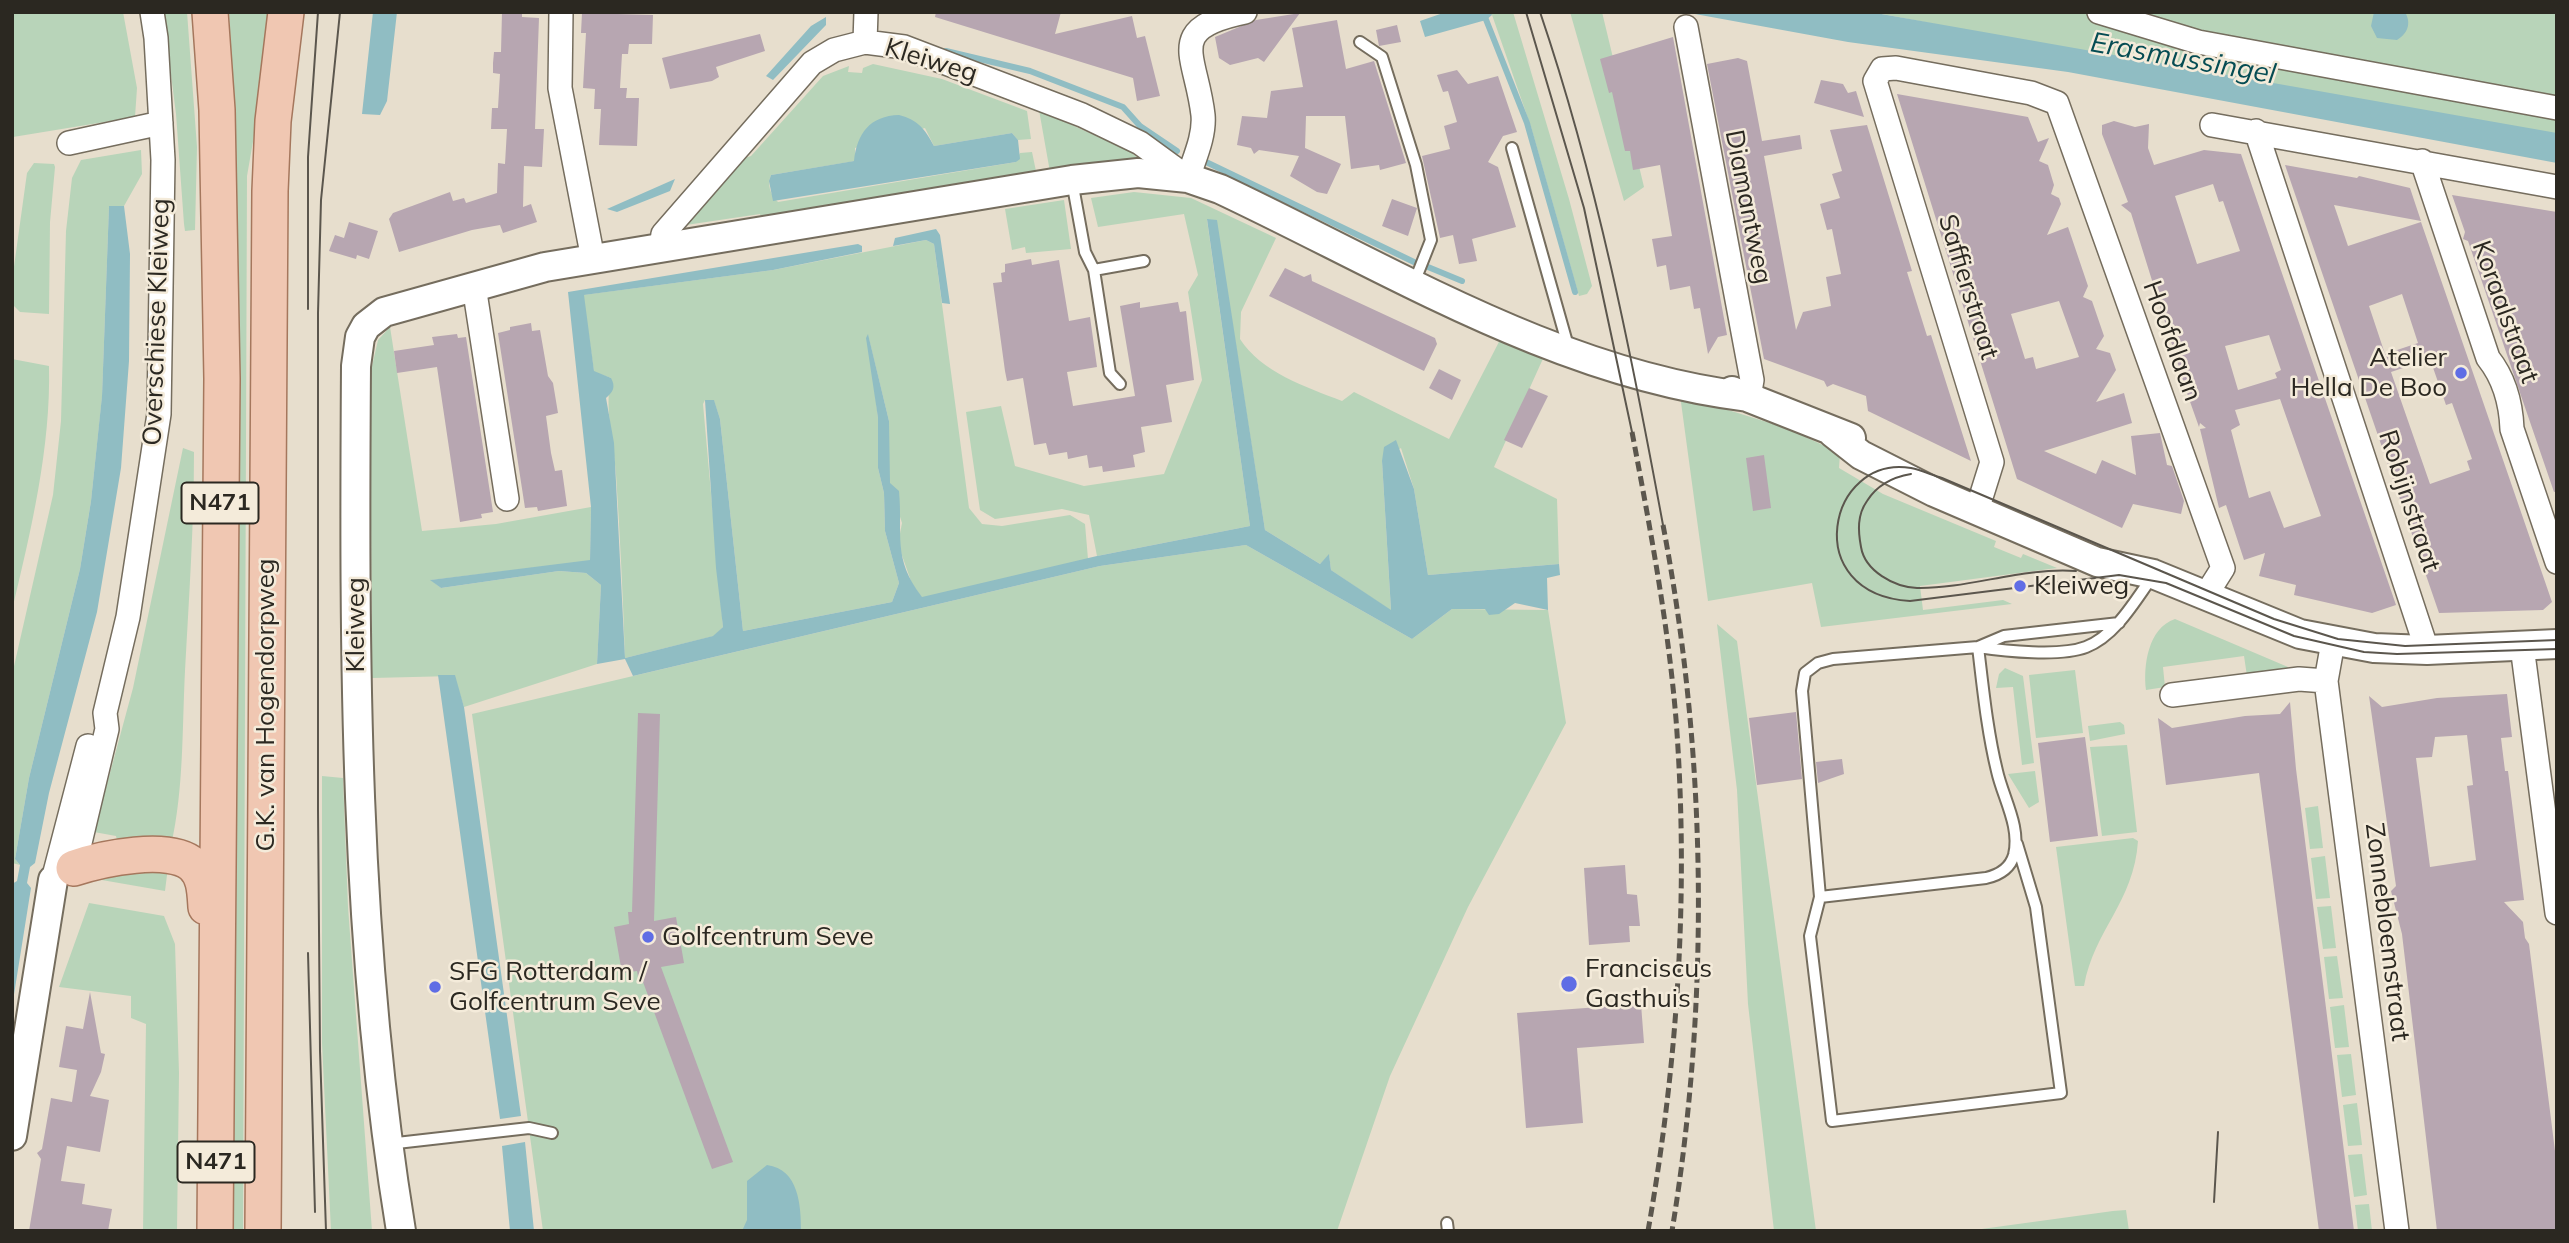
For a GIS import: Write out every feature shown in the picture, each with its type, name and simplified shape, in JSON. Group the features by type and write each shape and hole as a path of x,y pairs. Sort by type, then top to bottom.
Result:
{"main road":[{"name":"G.K. van Hogendorpweg","path":"210,12 217,110 222,379 215,1231"},
{"name":"G.K. van Hogendorpweg","path":"263,1231 270,191 273,121 286,12"},
{"path":"64,874 114,856 142,855 181,859 193,865 203,880 216,994"}],"street":[{"name":"Overschiese Kleiweg","path":"12,1136 37,989 64,874 107,729 104,713 128,617 159,414 161,123 152,12"},
{"path":"561,12 560,88 593,260"},
{"path":"865,42 866,12"},
{"path":"1188,178 1203,128 1189,47 1198,30 1212,19 1245,12"},
{"path":"2099,12 2198,42 2557,108"},
{"name":"Diamantweg","path":"1686,27 1752,380 1749,397"},
{"name":"Kleiweg","path":"661,248 663,234 812,63 834,50 865,42 904,47 1082,115 1140,143 1188,178 1239,198 1497,325 1578,356 1665,383 1749,397"},
{"name":"Hoofdlaan","path":"1875,81 1882,69 1896,68 2031,93 2057,103 2224,568 2206,595"},
{"name":"Saffierstraat","path":"1875,81 1992,462 1981,502"},
{"path":"69,143 161,123"},
{"path":"2212,125 2557,187"},
{"name":"Robijnstraat","path":"2256,131 2427,650"},
{"name":"Koraalstraat","path":"2422,161 2488,358 2498,371 2507,397 2512,429 2557,562"},
{"name":"Kleiweg","path":"401,1231 388,1144 365,899 357,761 357,351 366,327 384,312 545,267 1072,180 1138,173 1188,178"},
{"path":"474,286 507,499"},
{"name":"Kleiweg","path":"1466,308 1675,371 1749,397 1833,433 1869,442 1981,502 2127,555 2153,575 2300,634 2360,647 2427,650 2557,644"},
{"name":"Zonnebloemstraat","path":"2333,642 2326,681 2397,1231"},
{"path":"2522,646 2557,913"},
{"path":"2172,695 2299,679 2326,681"}],"lane":[{"path":"1360,42 1382,57 1416,165 1431,240 1414,283"},
{"path":"1512,148 1566,339"},
{"path":"1072,180 1085,252 1094,270 1110,373 1120,384"},
{"path":"1094,270 1144,261"},
{"path":"1978,647 1997,771 2036,906 2061,1094 1832,1121 1810,936 1820,897 1802,691 1805,673 1818,663 1833,660 1978,647 2022,654 2085,647 2119,623 2153,575"},
{"path":"1978,647 2004,636 2119,623"},
{"path":"1820,897 2000,875 2014,857 2015,836"},
{"path":"388,1144 529,1128 552,1133"}],"green space":[{"path":"12,12 123,12 137,88 135,117 13,137"},
{"path":"163,12 187,12 197,147 195,230 185,231 176,114"},
{"path":"229,12 270,12 262,90 247,176 243,1231 232,1231 233,94"},
{"path":"1491,12 1513,12 1592,286 1587,294 1579,296 1531,127"},
{"path":"1570,12 1602,12 1644,187 1624,201"},
{"path":"1872,12 2557,12 2557,144"},
{"path":"873,64 942,79 1027,111 1031,139 1018,140 1012,133 934,146 925,128 855,148 855,161 771,175 770,189 778,202 1016,162 1020,153 1032,152 1037,176 762,221 760,214 686,225 738,160 751,156 823,76 849,66 848,72 862,73 863,68"},
{"path":"1039,110 1129,151 1145,163 1050,172"},
{"path":"141,150 142,174 124,206 109,206 102,397 91,501 80,569 29,778 15,859 20,865 12,863 12,675 53,495 61,421 66,231 72,178 81,160"},
{"path":"34,163 54,164 55,167 50,222 49,314 20,312 12,304 12,281 27,173"},
{"path":"1134,192 1191,198 1276,238 1241,312 1240,339 1249,351 1272,369 1328,396 1342,401 1354,392 1449,439 1502,336 1546,352 1494,467 1557,499 1559,564 1428,575 1414,489 1401,448 1382,461 1391,611 1331,570 1329,555 1320,564 1265,530 1216,220 1207,220 1250,526 1097,556 1089,515 1062,509 995,519 980,510 966,412 1001,406 1015,466 1084,486 1164,474 1202,380 1188,292 1198,275 1184,214 1098,227 1091,198"},
{"path":"1064,200 1071,249 1026,253 1025,247 1012,250 1005,209"},
{"path":"926,240 934,244 969,508 982,524 1002,526 1070,515 1085,524 1088,559 922,598 912,584 898,544 902,523 889,483 889,421 868,335 878,418 878,468 884,493 885,531 899,583 892,602 743,631 720,419 714,401 705,400 703,404 723,627 714,636 625,658 616,474 609,414 611,378 594,372 583,295 773,270"},
{"path":"390,327 422,531 496,524 591,507 590,561 431,580 441,588 559,571 586,573 601,585 597,664 464,707 454,676 372,678 370,375 378,340"},
{"path":"12,359 49,366 49,396 33,519 12,610"},
{"path":"1680,395 1786,428 1840,453 1839,468 1883,494 1996,541 1994,547 2021,558 2023,554 2057,568 1920,586 1923,610 2003,600 2012,604 1821,627 1812,583 1708,601"},
{"path":"183,448 194,452 194,479 182,759 175,824 171,846 118,844 116,836 94,832 133,688"},
{"path":"1246,545 1412,639 1452,609 1548,610 1566,723 1468,907 1390,1076 1337,1231 543,1231 472,714 1100,566"},
{"path":"2175,619 2288,667 2288,672 2247,676 2244,656 2163,667 2165,687 2146,690 2145,670 2153,639 2166,624"},
{"path":"1717,624 1737,641 1816,1231 1774,1231 1748,1004 1737,790"},
{"path":"2005,668 2023,676 2034,763 2022,765 2013,687 1996,688 1999,674"},
{"path":"2075,670 2083,733 2036,738 2029,675"},
{"path":"2120,722 2124,725 2125,734 2090,741 2088,726"},
{"path":"2127,745 2137,832 2102,836 2090,747"},
{"path":"2035,771 2039,802 2029,808 2008,774"},
{"path":"322,776 343,778 348,907 372,1231 331,1231 322,1043"},
{"path":"2318,806 2323,848 2310,849 2305,808"},
{"path":"2133,838 2138,841 2129,882 2096,948 2084,986 2075,986 2056,847"},
{"path":"2325,856 2330,898 2316,899 2311,858"},
{"path":"168,867 165,891 96,879 102,868"},
{"path":"89,903 164,916 175,944 179,1073 177,1231 143,1231 146,1024 131,1018 131,996 59,987"},
{"path":"2331,906 2336,948 2323,949 2317,907"},
{"path":"2337,956 2343,998 2329,999 2324,957"},
{"path":"2344,1005 2349,1047 2335,1048 2330,1007"},
{"path":"2351,1054 2356,1095 2342,1097 2337,1055"},
{"path":"2357,1103 2362,1145 2348,1146 2343,1105"},
{"path":"2362,1154 2367,1195 2354,1197 2348,1155"},
{"path":"2369,1204 2372,1231 2358,1231 2355,1205"},
{"path":"2126,1210 2129,1231 1967,1231 2113,1211"}],"water":[{"path":"373,12 397,12 387,101 380,115 362,114"},
{"path":"1446,12 1491,12 1492,15 1486,20 1425,37 1420,21"},
{"path":"1684,12 1870,12 2557,133 2557,163 2068,72 1848,42"},
{"path":"2374,12 2405,12 2408,21 2406,32 2397,40 2377,38 2371,26"},
{"path":"826,17 826,25 773,80 766,76 811,26"},
{"path":"899,115 920,126 934,146 1012,133 1018,140 1020,159 1016,162 773,201 769,181 771,175 854,161 858,142 867,128 880,119"},
{"path":"675,179 670,191 617,212 607,209"},
{"path":"109,206 124,206 130,254 129,361 121,468 97,612 49,793 35,863 30,867 27,883 31,888 12,1007 12,884 17,881 20,865 15,859 29,778 80,569 91,501 102,396"},
{"path":"1207,219 1217,220 1265,530 1320,564 1329,554 1331,570 1391,610 1382,461 1384,447 1396,440 1414,489 1428,575 1559,564 1560,575 1547,578 1548,610 1515,603 1499,614 1489,615 1485,609 1452,609 1412,639 1246,545 1100,566 633,676 625,659 597,664 601,585 586,573 559,571 441,588 430,580 590,560 591,507 568,292 858,244 862,246 862,252 773,270 584,295 594,371 611,378 613,384 612,391 606,398 614,443 625,658 713,636 723,627 716,568 705,400 714,400 720,419 743,631 892,602 899,583 885,531 884,493 878,468 878,418 866,338 868,334 889,421 890,483 899,491 903,558 906,570 922,597 1097,556 1250,526"},
{"path":"936,229 940,235 950,304 942,303 934,244 926,240 893,246 895,238"},
{"path":"438,675 455,675 464,707 521,1116 500,1119"},
{"path":"525,1142 534,1231 510,1231 502,1146"},
{"path":"767,1165 786,1173 792,1181 799,1200 801,1231 742,1231 747,1220 747,1181"}],"building":[{"path":"502,12 522,12 522,17 539,18 535,129 544,129 542,167 524,166 523,207 531,204 537,222 503,233 500,225 472,230 399,252 389,219 393,213 450,192 453,201 464,198 466,203 497,193 498,163 505,164 507,129 491,129 492,108 498,108 500,74 493,73 493,63 494,52 501,52"},
{"path":"936,12 1061,12 1055,34 1132,16 1137,38 1145,36 1160,96 1137,101 1133,78 935,17"},
{"path":"582,13 653,15 652,44 629,44 628,54 622,54 620,88 627,88 626,98 639,98 637,146 599,145 601,109 594,109 595,89 583,88 586,33 581,33"},
{"path":"1300,13 1264,62 1258,58 1230,65 1219,58 1215,37 1256,20"},
{"path":"1337,20 1346,69 1374,61 1406,163 1380,170 1379,165 1351,169 1345,116 1306,116 1305,148 1341,164 1327,194 1317,192 1290,176 1299,156 1259,150 1254,154 1251,148 1237,145 1242,116 1267,118 1271,91 1303,87 1292,28"},
{"path":"1397,25 1401,42 1379,46 1376,30"},
{"path":"760,34 765,51 716,67 719,77 712,81 670,89 662,58"},
{"path":"1673,37 1727,335 1718,337 1708,354 1700,308 1694,309 1690,286 1670,290 1666,265 1657,267 1652,239 1672,236 1660,165 1633,170 1630,151 1625,151 1612,92 1609,93 1600,59"},
{"path":"1738,58 1747,61 1762,141 1800,135 1802,149 1764,156 1796,330 1803,312 1831,306 1826,277 1841,274 1832,229 1827,230 1820,204 1840,198 1832,174 1842,171 1830,130 1867,125 1912,271 1907,272 1927,336 1931,335 1971,461 1868,411 1866,396 1833,384 1827,387 1824,381 1764,359 1707,64"},
{"path":"1457,70 1468,84 1498,76 1517,132 1503,136 1488,162 1498,167 1516,227 1472,239 1477,261 1459,264 1453,235 1440,238 1422,156 1450,149 1444,126 1457,122 1448,91 1443,92 1437,75"},
{"path":"1821,80 1843,84 1848,93 1856,91 1864,117 1814,103"},
{"path":"1897,94 2028,117 2038,142 2049,138 2039,161 2048,165 2054,185 2051,194 2059,198 2061,204 2047,235 2068,227 2088,286 2083,297 2092,301 2104,336 2096,349 2110,353 2116,370 2096,402 2124,393 2132,423 2044,451 2096,474 2102,460 2136,475 2131,436 2160,433 2167,465 2172,466 2184,501 2181,514 2133,504 2122,528 2017,479","holes":["2059,301 2079,357 2036,369 2033,357 2025,359 2011,314"]},
{"path":"2114,121 2135,127 2149,124 2148,148 2154,165 2204,150 2241,154 2396,605 2372,613 2294,595 2296,585 2259,576 2265,553 2244,560 2226,505 2219,508 2200,429 2206,428 2200,423 2199,427 2188,396 2131,213 2121,205 2128,202 2102,134 2102,125","holes":["2213,184 2219,202 2223,201 2240,251 2197,264 2175,196","2269,335 2281,370 2275,373 2277,378 2238,390 2225,346","2280,399 2321,516 2284,528 2270,491 2249,498 2231,430 2240,425 2235,410"]},
{"path":"2285,165 2357,178 2359,176 2410,188 2421,221 2334,205 2348,246 2421,222 2552,602 2543,610 2439,613","holes":["2402,294 2418,343 2385,354 2369,306","2430,359 2446,405 2452,403 2472,459 2467,461 2470,470 2430,484 2391,372"]},
{"path":"2452,195 2557,212 2557,491 2554,492 2468,241 2463,239 2465,232"},
{"path":"1392,199 1417,208 1408,236 1382,226"},
{"path":"349,222 378,231 369,259 357,255 356,259 329,251 335,235 344,238"},
{"path":"1031,259 1032,265 1059,260 1069,321 1090,317 1097,367 1067,372 1073,406 1135,396 1120,306 1140,302 1140,308 1178,302 1180,312 1186,311 1194,380 1166,385 1172,422 1141,427 1145,452 1133,455 1135,467 1103,472 1102,466 1089,468 1087,455 1068,459 1067,452 1049,455 1046,443 1034,445 1023,378 1007,381 993,283 1002,282 1001,273 1005,272 1005,264"},
{"path":"1285,268 1304,277 1311,274 1312,281 1435,338 1437,344 1424,371 1269,296"},
{"path":"531,323 532,331 540,330 548,376 553,383 558,413 546,416 555,471 562,470 567,506 538,511 537,507 525,508 498,333 510,330 510,327"},
{"path":"457,334 458,338 466,337 493,512 481,514 482,518 460,522 437,367 397,373 394,351 434,345 432,337"},
{"path":"1439,369 1461,380 1452,400 1429,388"},
{"path":"1529,388 1548,396 1522,448 1504,440"},
{"path":"1764,455 1771,508 1753,511 1746,458"},
{"path":"2507,694 2512,737 2501,738 2505,771 2508,771 2524,900 2504,902 2523,922 2525,938 2529,944 2555,1151 2557,1231 2437,1231 2402,934 2391,891 2396,886 2369,696 2382,707 2437,698","holes":["2467,735 2473,785 2467,786 2476,860 2430,867 2416,758 2432,757 2435,737"]},
{"path":"2290,702 2354,1231 2319,1231 2259,773 2166,785 2158,718 2172,728 2245,716 2280,714"},
{"path":"1796,712 1802,779 1757,785 1749,718"},
{"path":"638,713 660,714 654,921 676,917 684,963 661,967 733,1162 712,1169 643,982 639,983 637,971 622,973 614,927 629,924 628,912 632,912"},
{"path":"2085,737 2098,836 2050,842 2038,743"},
{"path":"1842,759 1844,774 1818,783 1816,762"},
{"path":"1625,865 1627,894 1637,895 1640,926 1629,926 1630,942 1589,945 1584,868"},
{"path":"90,992 101,1053 105,1054 101,1072 90,1096 109,1100 100,1152 67,1146 61,1181 85,1184 82,1204 112,1209 108,1231 29,1231 41,1159 37,1153 42,1149 51,1098 72,1102 77,1070 59,1067 66,1026 83,1029"},
{"path":"1641,1004 1644,1043 1577,1048 1583,1123 1526,1128 1517,1013"}],"waterway":[{"path":"1483,12 1527,123 1575,292"},
{"path":"946,51 1030,71 1123,107 1140,126 1177,151"},
{"path":"1204,161 1414,262"},
{"path":"1428,267 1462,281"}],"tram line":[{"path":"308,309 308,157 318,12"},
{"path":"326,1231 320,1051 318,313 321,200 340,12"},
{"path":"1526,12 1584,208 1632,432"},
{"path":"1540,12 1596,203 1625,331 1663,525"},
{"path":"2557,640 2405,646 2338,639 2274,619 1942,478 1911,468 1883,469 1860,482 1845,502 1837,527 1839,552 1851,575 1874,593 1910,601 2119,575 2166,583 2294,636 2364,652 2397,654 2557,649"},
{"path":"1911,474 1881,486 1871,495 1860,517 1859,529 1864,556 1874,570 1890,581 1908,587 1937,587 2036,572 2076,571"},
{"path":"308,953 315,1212"},
{"path":"2214,1202 2218,1132"}],"railway":[{"path":"1632,432 1668,647 1680,783 1681,912 1678,976 1667,1103 1648,1231"},
{"path":"1663,525 1678,612 1688,700 1698,878 1693,1055 1672,1231"}],"place":[{"name":"Atelier Hella De Boo","path":"2461,373"},
{"name":"Kleiweg","path":"2020,586"},
{"name":"Golfcentrum Seve","path":"648,937"},
{"name":"Franciscus Gasthuis","path":"1569,984"},
{"name":"SFG Rotterdam / Golfcentrum Seve","path":"435,987"}],"water label":[{"name":"Erasmussingel","path":"2183,59"}]}
